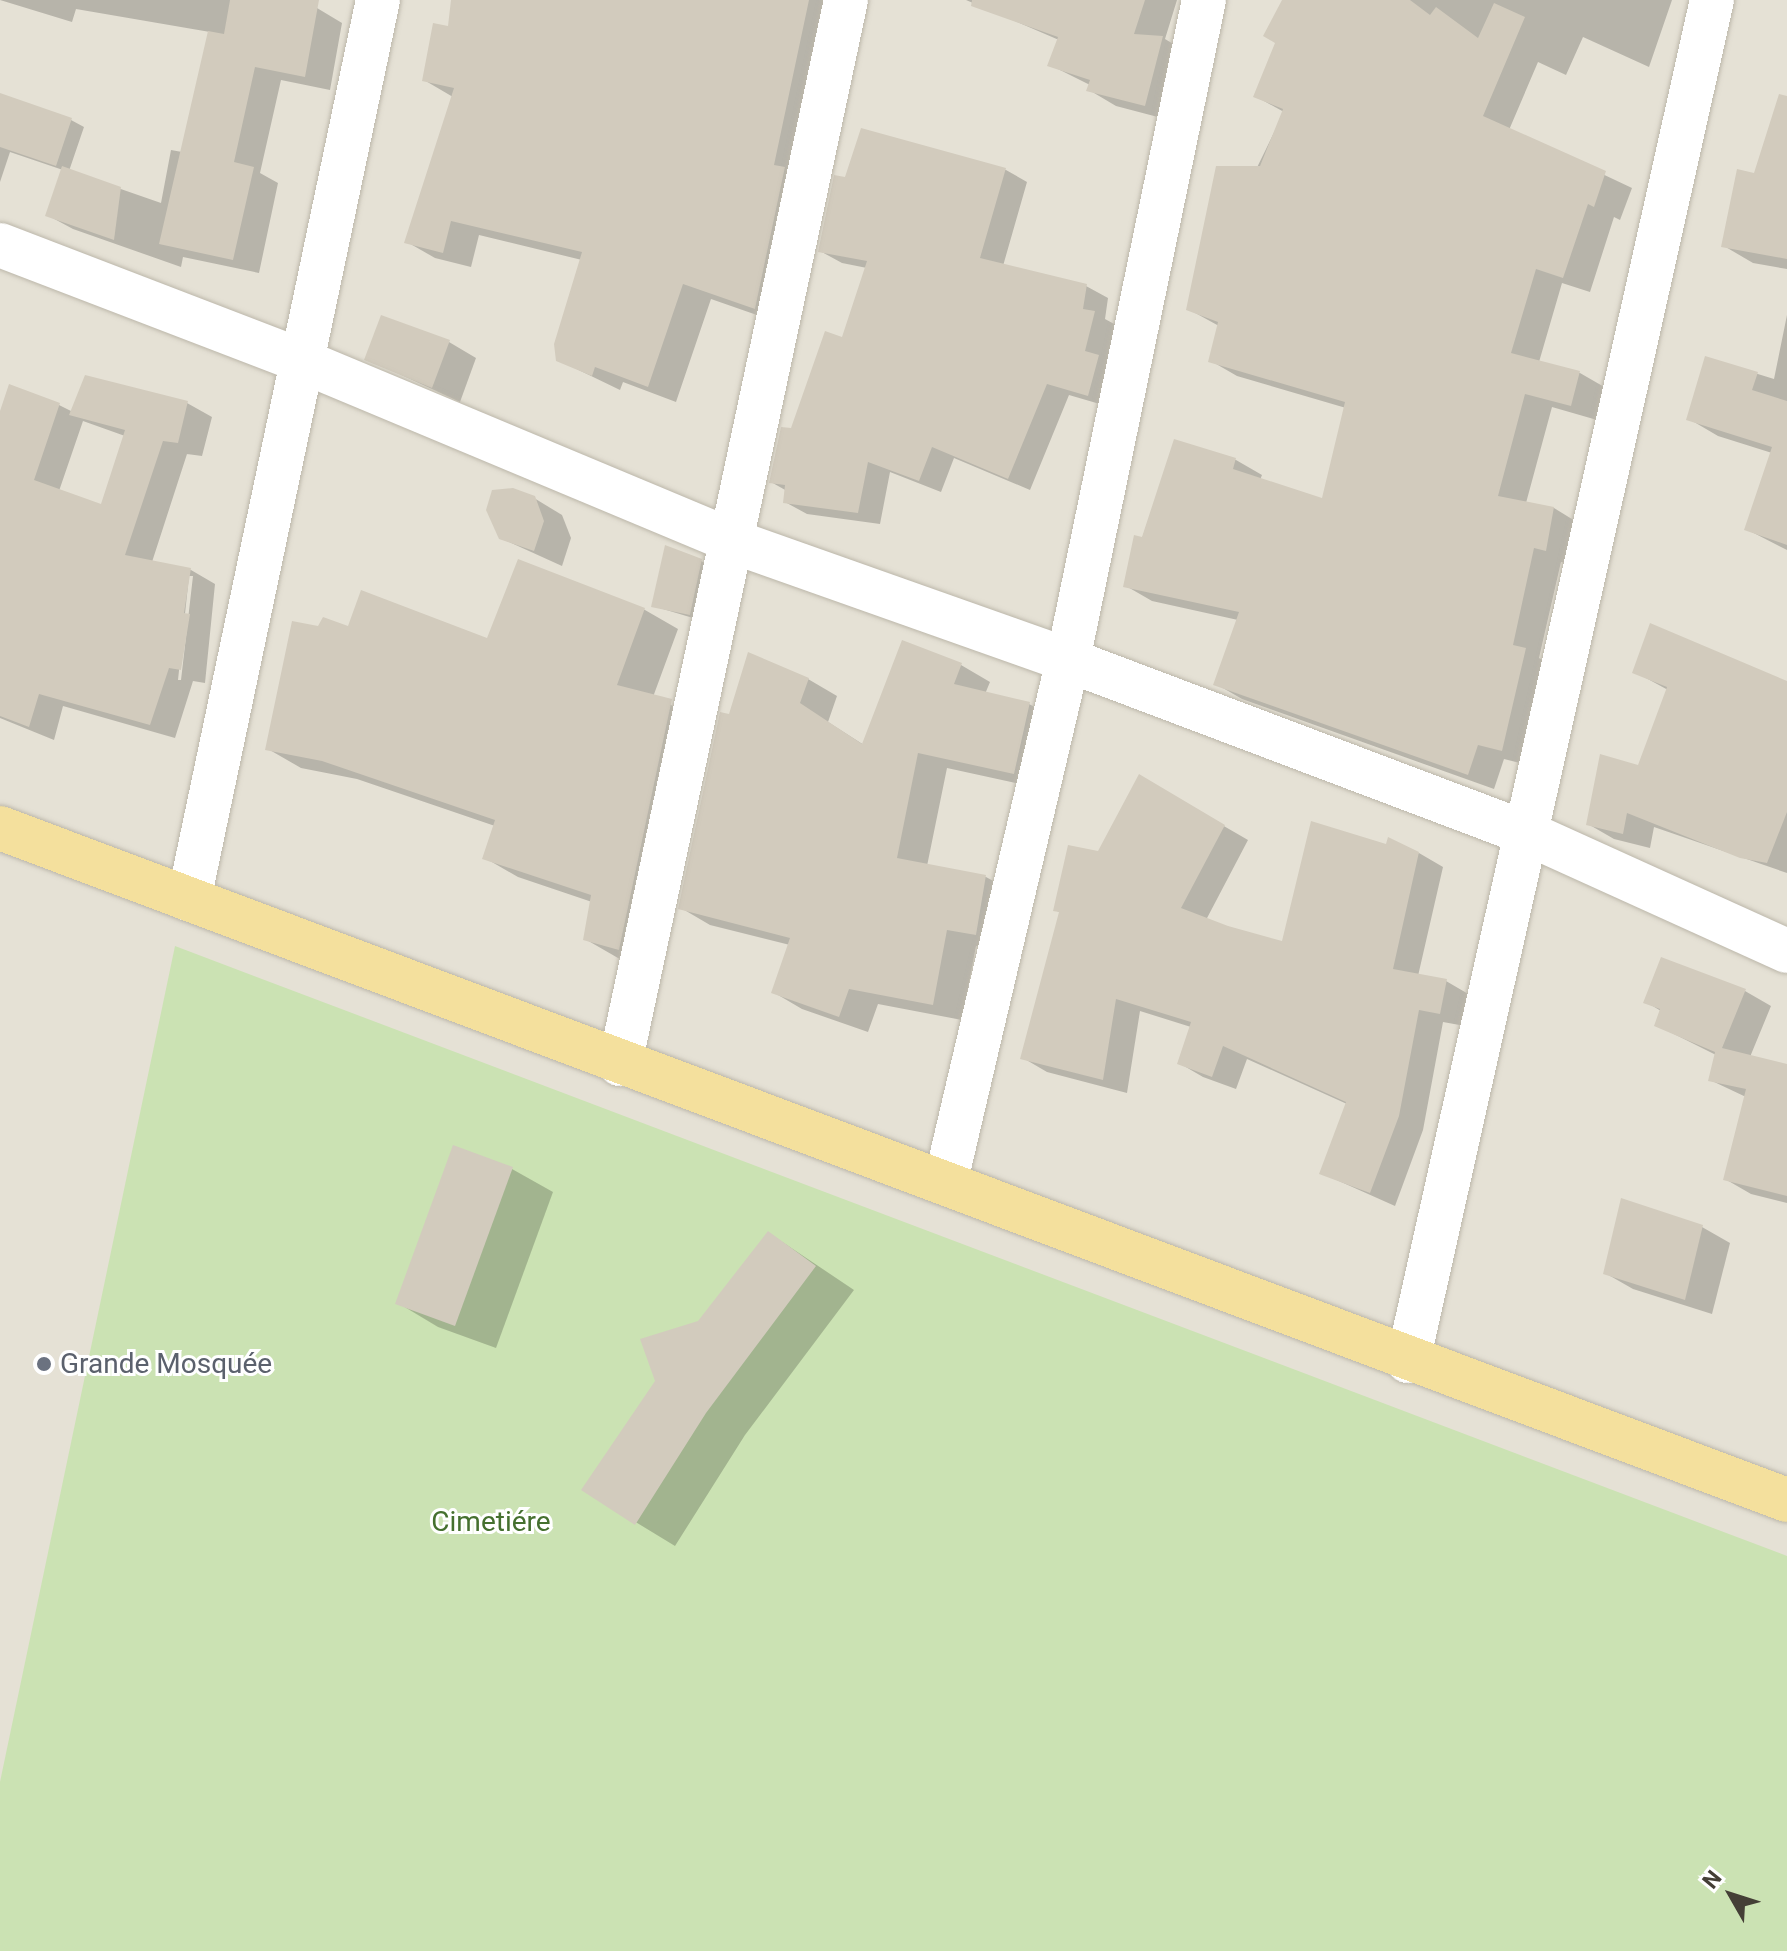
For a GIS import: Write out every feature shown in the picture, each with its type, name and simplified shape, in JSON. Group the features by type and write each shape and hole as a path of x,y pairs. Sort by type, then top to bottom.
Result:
{"main road":[{"path":"0,828 620,1064 946,1180 1408,1361 1787,1500"}],"street":[{"path":"189,899 378,0"},
{"path":"620,1064 846,0"},
{"path":"946,1180 1068,660 1204,0"},
{"path":"1408,1361 1529,834 1712,0"},
{"path":"0,245 302,361 732,541 1068,660 1529,834 1785,943"}],"shaded area":[{"path":"0,0 1787,0 1787,1951 0,1951"}],"green space":[{"name":"Cimetiére","path":"175,946 1787,1556 1787,1951 0,1951 0,1782"}],"building":[{"path":"230,0 319,0 305,77 255,67 234,162 254,167 233,260 159,244 208,31 224,34"},
{"path":"451,0 809,0 774,165 785,167 755,309 683,284 648,387 595,367 592,376 556,361 554,344 582,252 451,221 443,253 404,243 454,88 422,81 433,23 448,26"},
{"path":"972,0 1145,0 1134,34 1163,36 1145,106 1086,91 1090,80 1047,66 1058,37 971,6"},
{"path":"1282,0 1410,0 1430,15 1436,7 1478,38 1494,3 1525,17 1483,116 1606,171 1594,207 1588,204 1563,278 1536,269 1511,353 1580,371 1571,406 1525,394 1498,496 1554,507 1546,551 1534,548 1513,645 1526,648 1502,751 1478,745 1468,775 1213,685 1239,612 1123,587 1134,535 1142,537 1174,439 1236,458 1233,469 1322,498 1345,402 1208,362 1218,322 1186,310 1216,166 1260,166 1283,109 1253,97 1275,43 1263,36"},
{"path":"0,93 72,118 56,166 0,147"},
{"path":"1779,94 1787,96 1787,259 1721,247 1737,169 1754,173"},
{"path":"861,128 1006,168 980,258 1087,284 1083,309 1095,311 1085,351 1099,355 1088,396 1047,384 1008,479 932,447 919,481 868,462 858,513 783,503 785,485 769,483 781,427 791,428 825,331 842,337 867,261 818,252 834,175 845,177"},
{"path":"62,166 121,187 114,240 45,216"},
{"path":"381,315 450,340 432,388 364,360"},
{"path":"1705,356 1758,372 1752,390 1787,401 1787,545 1744,530 1772,447 1686,420"},
{"path":"85,375 188,401 178,443 163,441 125,555 191,568 184,613 190,614 181,670 169,668 150,725 39,694 29,727 0,716 0,411 9,384 60,403 34,480 101,504 125,430 69,415"},
{"path":"513,488 535,496 544,521 534,551 499,539 486,510 492,490"},
{"path":"665,545 702,559 690,615 651,607"},
{"path":"518,559 645,608 617,685 672,699 619,950 583,940 591,895 482,859 495,820 322,761 265,750 292,621 318,626 323,617 348,626 361,590 487,638"},
{"path":"1650,623 1787,681 1787,812 1767,863 1740,858 1627,813 1623,834 1586,825 1600,754 1638,765 1667,687 1632,673"},
{"path":"902,640 962,663 954,684 1030,702 1014,774 918,753 897,858 986,875 976,935 947,930 933,1005 849,989 839,1017 771,993 790,938 678,909 720,712 729,714 748,652 809,678 800,703 862,744"},
{"path":"1139,774 1225,825 1181,908 1228,926 1282,941 1311,821 1386,844 1388,837 1419,852 1393,969 1447,979 1440,1014 1419,1010 1399,1116 1370,1193 1319,1174 1346,1102 1223,1046 1212,1077 1177,1064 1191,1022 1116,999 1103,1080 1020,1059 1059,912 1053,911 1068,845 1098,851"},
{"path":"1661,957 1746,989 1722,1048 1787,1064 1787,1196 1723,1180 1746,1089 1708,1081 1715,1052 1654,1026 1660,1009 1643,1003"},
{"path":"453,1145 513,1167 455,1326 395,1304"},
{"path":"1621,1198 1703,1225 1685,1300 1603,1274"},
{"path":"768,1231 816,1266 706,1413 635,1525 581,1490 655,1381 640,1339 698,1321"}],"place":[{"name":"Grande Mosquée","path":"44,1364"}]}
